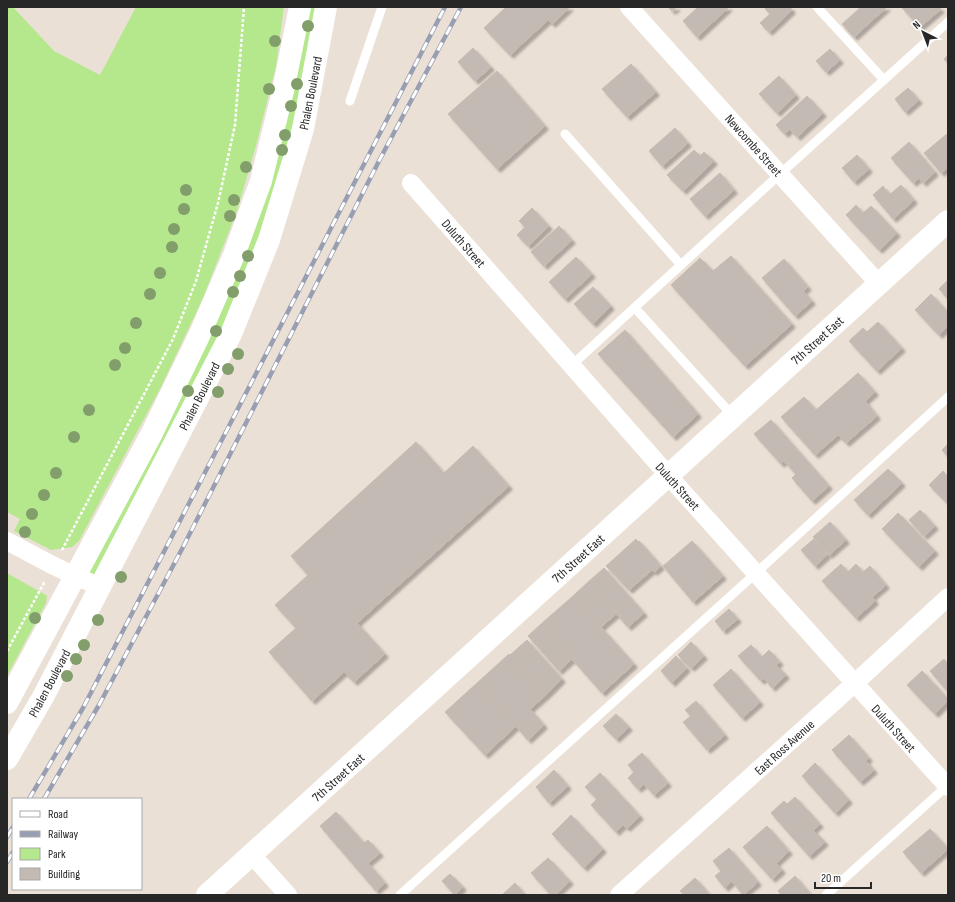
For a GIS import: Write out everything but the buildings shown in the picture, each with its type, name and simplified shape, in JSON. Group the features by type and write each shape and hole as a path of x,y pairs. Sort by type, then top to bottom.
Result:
{"main road":[{"name":"Phalen Boulevard","path":"7,703 151,435 199,336 234,255 261,181 283,91 300,7"},
{"name":"Phalen Boulevard","path":"7,759 43,697 231,334 270,240 303,129 326,7"},
{"name":"7th Street East","path":"207,895 948,221"}],"street":[{"name":"Newcombe Street","path":"629,7 879,284"},
{"name":"Duluth Street","path":"411,183 668,475 948,786"},
{"path":"7,541 54,566 100,587"},
{"name":"East Ross Avenue","path":"619,895 948,597"},
{"path":"252,855 288,895"}],"lane":[{"path":"350,101 382,7"},
{"path":"817,7 884,80"},
{"path":"572,365 948,22"},
{"path":"565,134 681,266"},
{"path":"635,308 733,416"},
{"path":"400,895 948,397"},
{"path":"826,895 948,786"}],"path":[{"path":"7,650 54,566 173,339 196,281 218,203 235,125 244,7"}],"green space":[{"path":"7,7 13,7 54,51 100,75 136,7 284,7 276,66 256,146 237,211 203,298 161,387 79,541 72,547 51,550 14,531 20,519 7,512"},
{"path":"300,7 326,7 269,240 100,587 75,576 234,255"},
{"path":"7,573 47,596 46,603 7,676"}],"railway":[{"path":"30,798 83,708 445,7"},
{"path":"45,798 99,705 182,549 380,159 461,7"},
{"path":"7,837 12,829"},
{"path":"7,862 12,854"}]}
